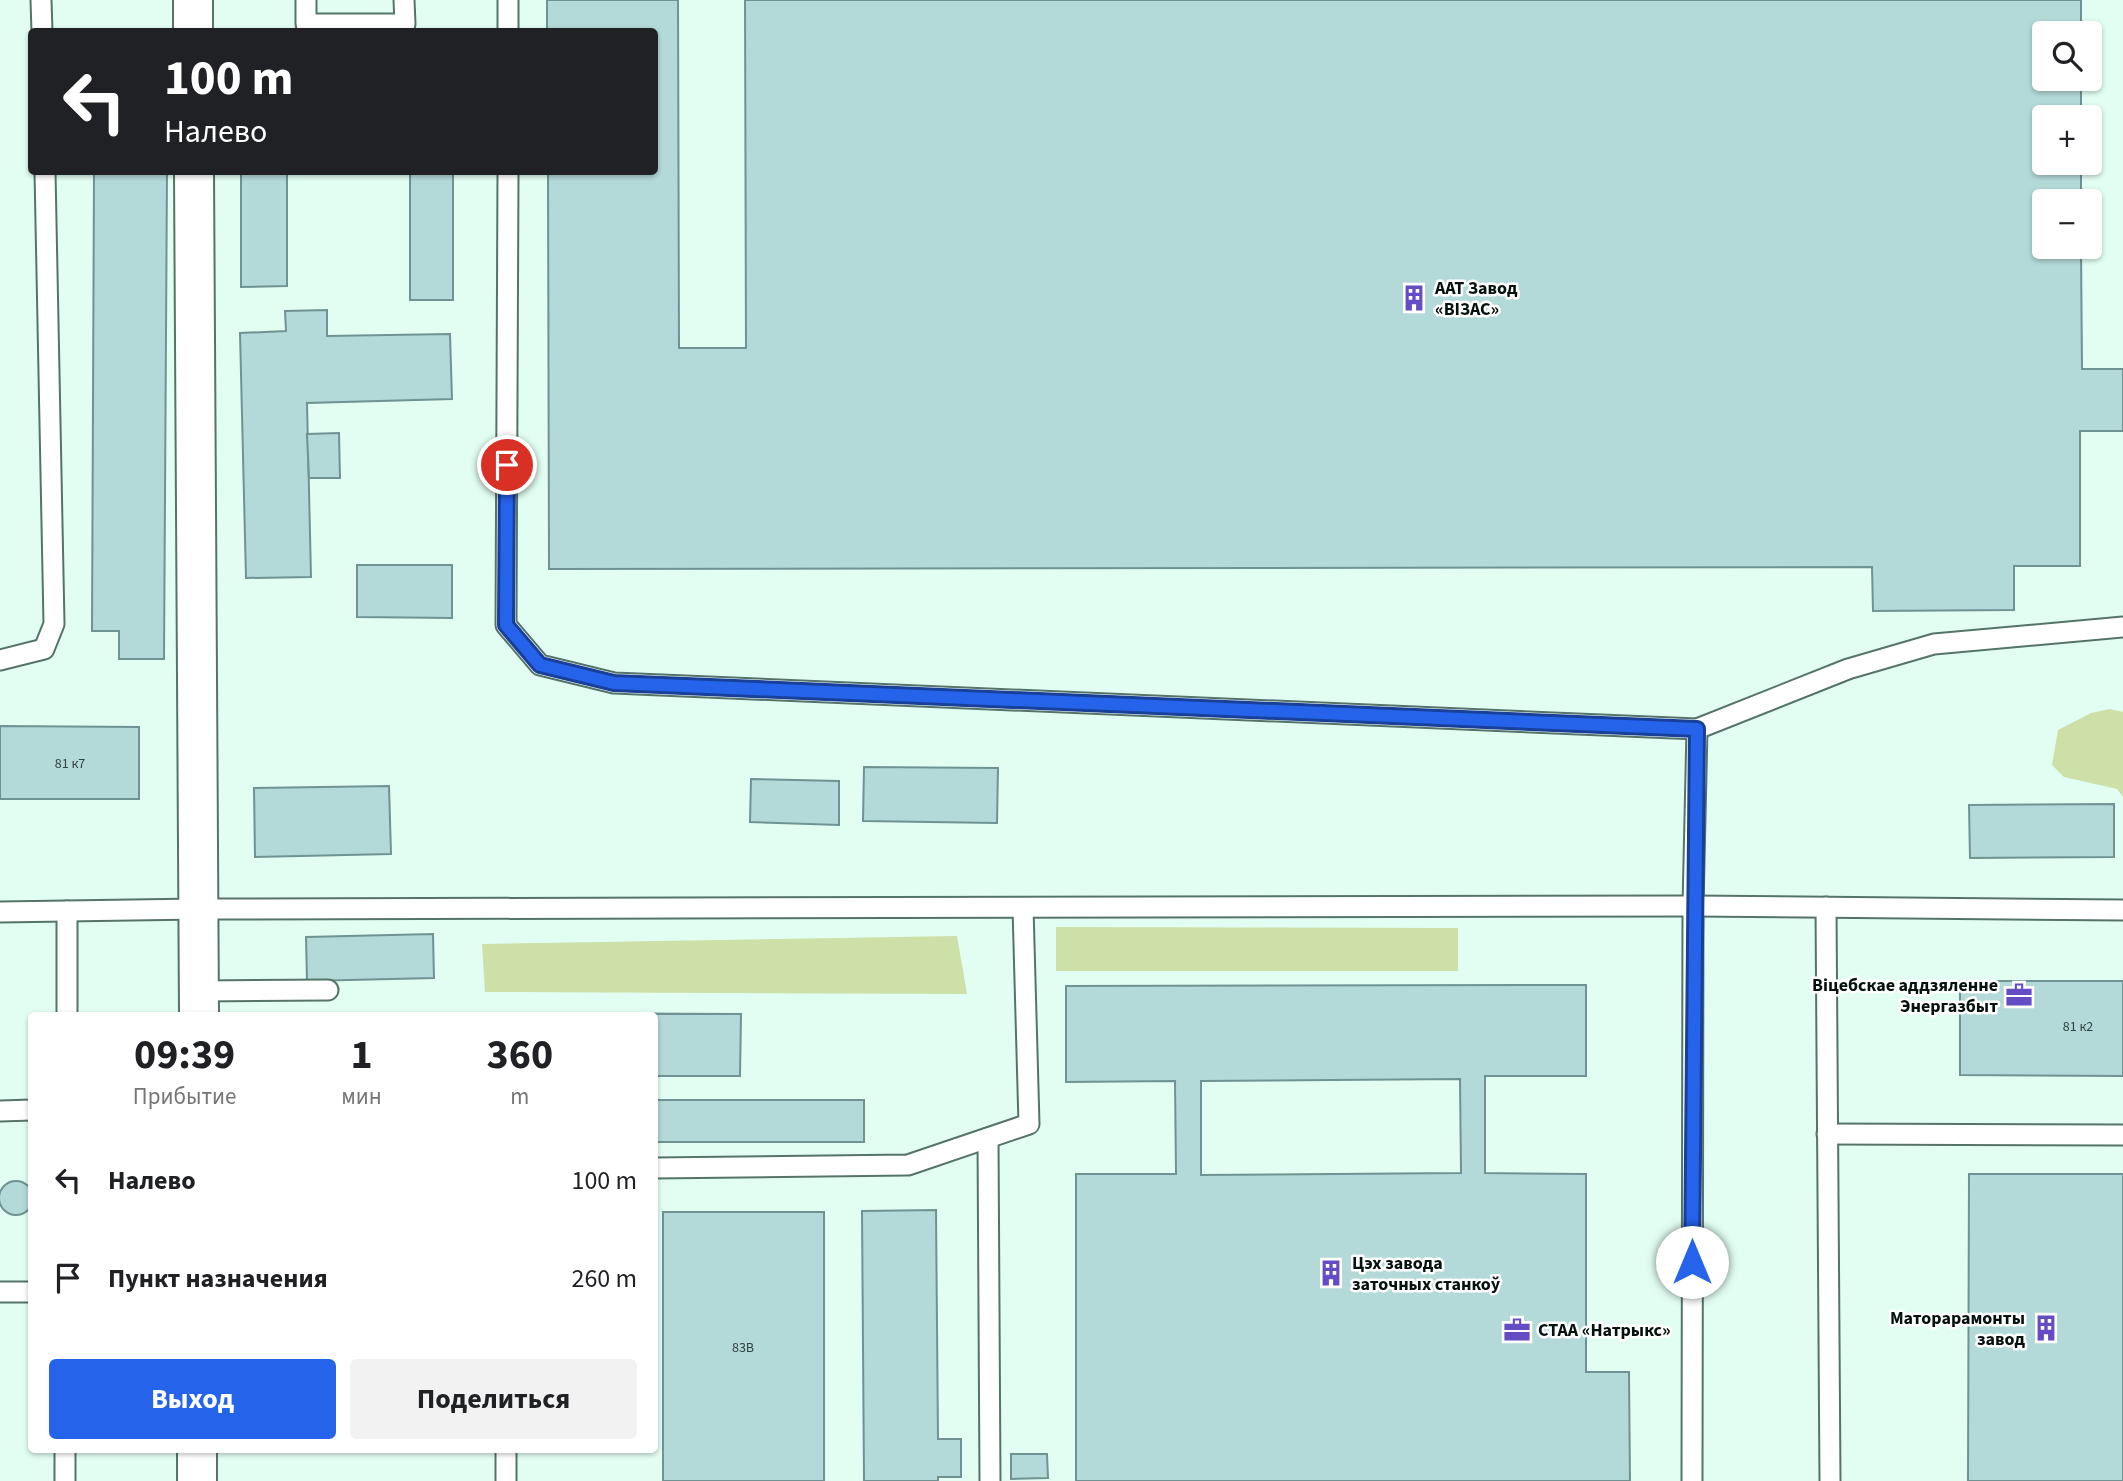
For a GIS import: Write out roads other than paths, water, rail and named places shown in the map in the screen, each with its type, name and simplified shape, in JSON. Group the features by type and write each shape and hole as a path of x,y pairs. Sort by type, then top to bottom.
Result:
{"street":[{"path":"193,0 193,28"},
{"path":"194,175 200,1003"},
{"path":"197,1453 197,1481"}],"lane":[{"path":"41,0 42,28"},
{"path":"306,0 306,24 405,24 404,0"},
{"path":"508,0 508,28"},
{"path":"0,660 44,649 54,624 45,175"},
{"path":"508,175 506,625 540,665 614,683 1697,729 1848,669 1934,644 2123,627"},
{"path":"1692,1481 1693,906 1697,729"},
{"path":"0,912 198,909 1693,906 2123,909"},
{"path":"1826,907 1830,1481"},
{"path":"658,1168 908,1165 1029,1124 1023,908"},
{"path":"67,911 67,1012"},
{"path":"200,1003 328,990"},
{"path":"0,1111 28,1110"},
{"path":"1826,1134 2123,1135"},
{"path":"988,1138 990,1481"},
{"path":"0,1292 28,1292"},
{"path":"65,1453 65,1481"},
{"path":"506,1453 506,1481"}],"place":[{"name":"ААТ Завод «ВІЗАС»","path":"1414,298"},
{"name":"Віцебскае аддзяленне Энергазбыт","path":"2019,995"},
{"name":"Цэх завода заточных станкоў","path":"1331,1273"},
{"name":"Маторарамонты завод","path":"2046,1328"},
{"name":"СТАА «Натрыкс»","path":"1517,1330"}]}
